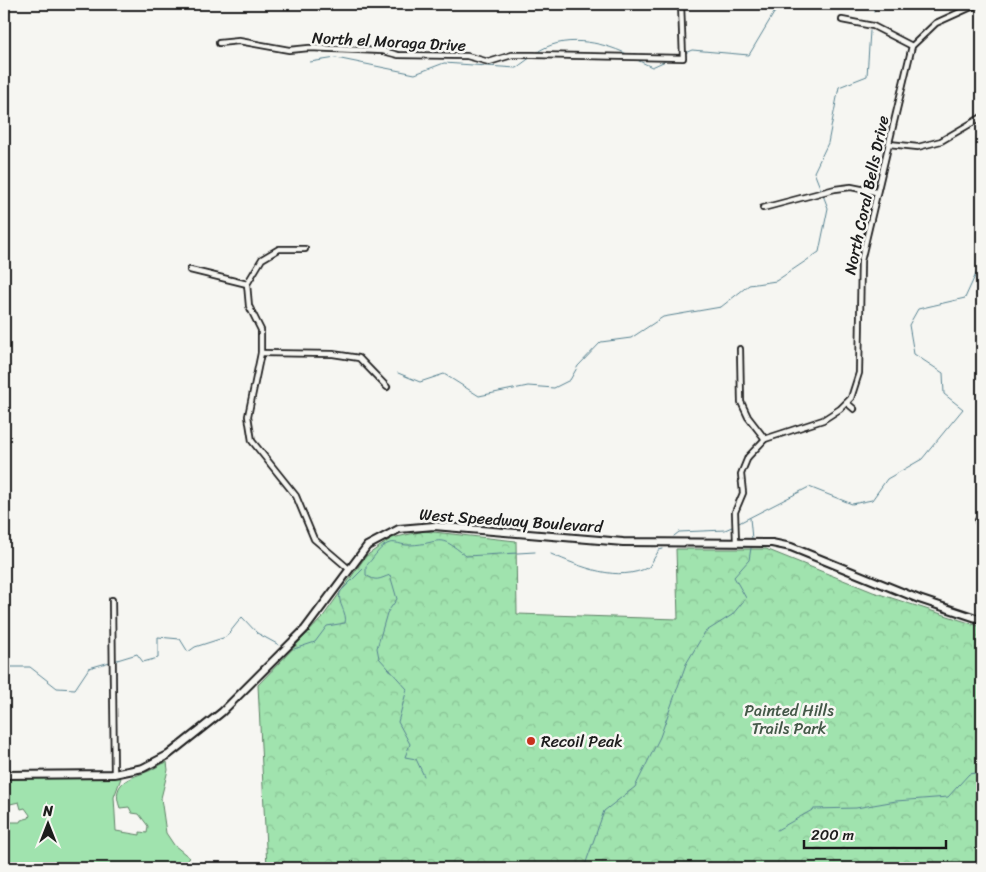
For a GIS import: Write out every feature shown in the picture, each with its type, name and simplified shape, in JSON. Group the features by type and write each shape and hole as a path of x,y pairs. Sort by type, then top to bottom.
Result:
{"main road":[{"name":"West Speedway Boulevard","path":"4,774 114,774 143,768 168,756 222,712 305,629 367,546 381,537 410,527 443,526 622,542 767,543 791,547 910,595 982,620"}],"street":[{"name":"North el Moraga Drive","path":"219,43 240,41 288,50 309,48 383,51 398,56 467,56 489,62 512,55 683,58 681,4"},
{"path":"842,20 872,26 912,46 936,23 978,4"},
{"name":"North Coral Bells Drive","path":"847,403 859,373 860,277 876,192 890,144 912,46"},
{"path":"890,144 918,147 941,141 982,117"},
{"path":"762,208 835,189 851,187 876,192"},
{"path":"305,249 279,249 262,259 247,284 249,306 261,330 261,353 248,416 252,441 296,496 314,539 349,569"},
{"path":"190,270 247,284"},
{"path":"740,349 741,402 748,417 765,439"},
{"path":"261,353 333,354 359,358 387,387"},
{"path":"736,542 736,512 743,493 740,474 748,457 765,439 823,420 847,403 854,410"},
{"path":"982,516 978,525 982,529"},
{"path":"112,600 114,774"}],"green space":[{"name":"Painted Hills Trails Park","path":"424,531 516,541 517,614 678,619 676,549 766,549 873,592 982,627 982,868 267,868 258,685 322,618 366,556 392,538"},
{"path":"167,762 168,770 161,798 166,833 174,845 190,858 177,868 4,868 4,822 20,822 29,818 30,815 25,808 21,809 19,802 6,805 7,817 9,817 4,819 4,777 121,778 114,797 116,831 140,835 140,832 147,833 148,826 139,814 132,813 129,807 120,808 118,792 120,786 129,779"}],"waterway":[{"path":"685,53 692,50 749,55 774,13 785,4"},
{"path":"874,4 874,12"},
{"path":"398,373 420,382 444,374 479,396 528,386 554,388 570,380 578,366 601,342 631,338 663,317 721,307 749,285 776,281 819,252 828,208 814,172 828,143 839,87 867,76 870,31"},
{"path":"536,53 557,43 581,41 616,49 627,54"},
{"path":"310,62 336,58 415,74 444,63 516,68 531,57"},
{"path":"637,60 652,67 670,59"},
{"path":"739,523 809,487 852,504 872,500 887,479 922,459 963,409 944,394 943,373 914,354 909,325 918,309 965,298 982,261"},
{"path":"750,518 752,539"},
{"path":"674,536 679,532 725,530 732,527"},
{"path":"424,776 416,759 405,757 410,744 398,722 407,689 379,658 377,648 387,613 397,599 390,575 372,579 366,575 366,566 381,548 393,543 407,545 444,541 466,556 535,552"},
{"path":"584,868 604,811 635,787 660,737 686,664 705,632 732,615 746,598 734,577 749,560 751,548"},
{"path":"551,554 587,568 625,574 649,567 659,550 663,549"},
{"path":"294,649 315,642 327,626 345,623 346,619 339,596 340,592 366,566"},
{"path":"114,661 137,654 143,662 158,658 158,637 180,639 188,652 195,647 226,637 242,617 257,633 279,645"},
{"path":"4,667 30,667 57,688 75,689 89,668 110,662"},
{"path":"777,830 814,809 856,808 896,801 948,797 969,774 982,772"}],"place":[{"name":"Recoil Peak","path":"531,741"}]}
